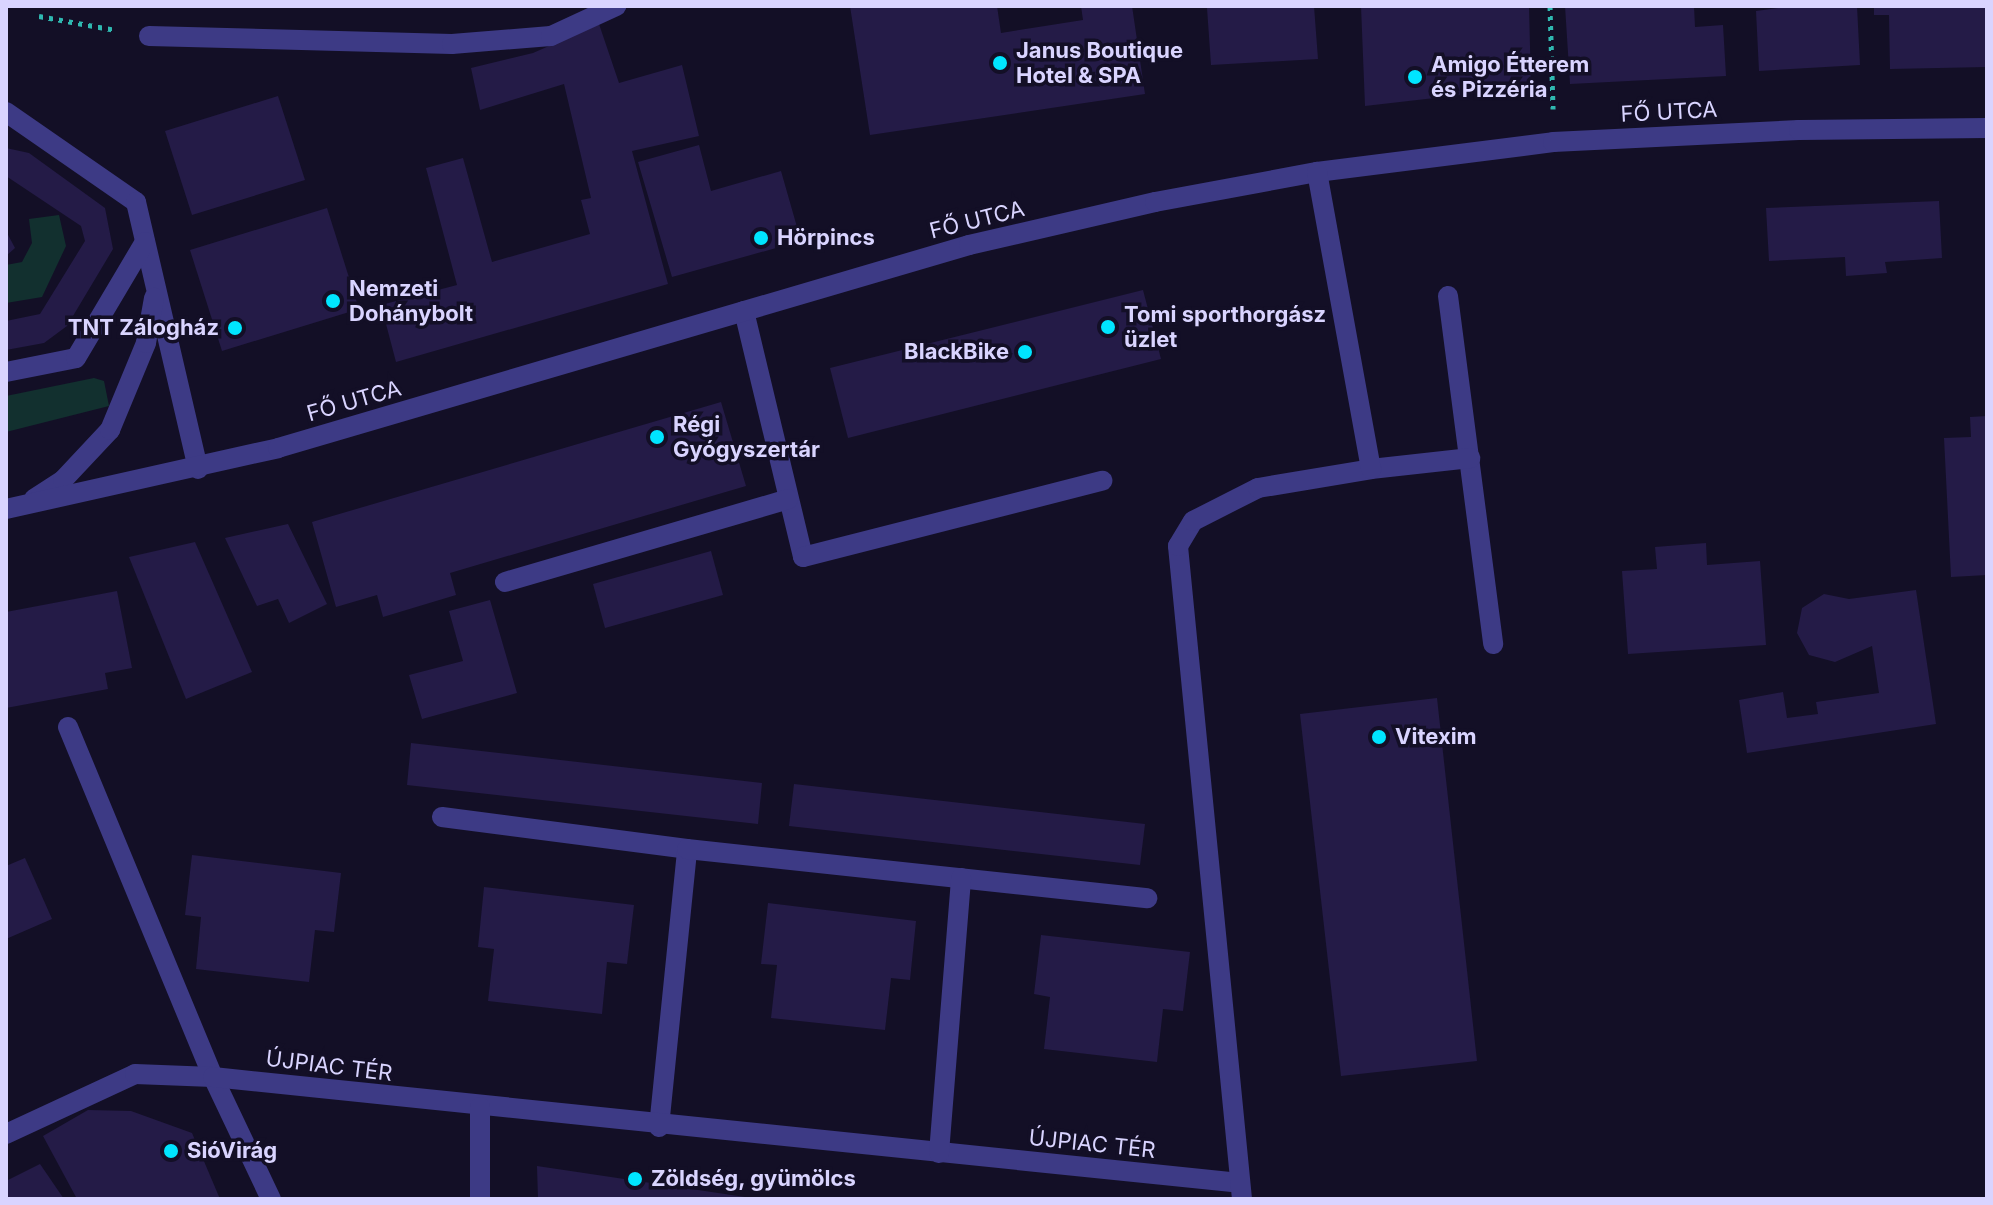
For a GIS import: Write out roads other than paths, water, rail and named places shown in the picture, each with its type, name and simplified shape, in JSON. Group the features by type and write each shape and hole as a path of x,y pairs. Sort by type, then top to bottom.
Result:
{"street":[{"path":"149,36 452,44 551,36 616,6"},
{"path":"9,115 136,202 198,469"},
{"name":"FŐ UTCA","path":"15,507 198,469 969,245 1317,172 1553,142 1799,130 1987,128"},
{"path":"1317,172 1371,469"},
{"path":"6,372 76,358 145,242"},
{"path":"15,507 63,480 110,430 146,343 156,286"},
{"path":"1448,296 1493,644"},
{"path":"744,311 803,557 1102,481"},
{"path":"1241,1191 1178,546 1193,521 1258,488 1371,469 1470,458"},
{"path":"505,582 788,499"},
{"path":"68,727 213,1077 271,1199"},
{"path":"442,817 687,849 1147,898"},
{"path":"659,1127 687,849"},
{"path":"939,1153 961,878"},
{"name":"ÚJPIAC TÉR","path":"6,1134 135,1074 213,1077 659,1127 939,1153 1241,1191"},
{"path":"480,1107 480,1199"}],"place":[{"name":"Janus Boutique Hotel & SPA","path":"1000,63"},
{"name":"Amigo Étterem és Pizzéria","path":"1415,77"},
{"name":"Hörpincs","path":"761,238"},
{"name":"Nemzeti Dohánybolt","path":"333,301"},
{"name":"Tomi sporthorgász üzlet","path":"1108,327"},
{"name":"TNT Zálogház","path":"235,328"},
{"name":"BlackBike","path":"1025,352"},
{"name":"Régi Gyógyszertár","path":"657,437"},
{"name":"Vitexim","path":"1379,737"},
{"name":"SióVirág","path":"171,1151"},
{"name":"Zöldség, gyümölcs","path":"635,1179"}]}
